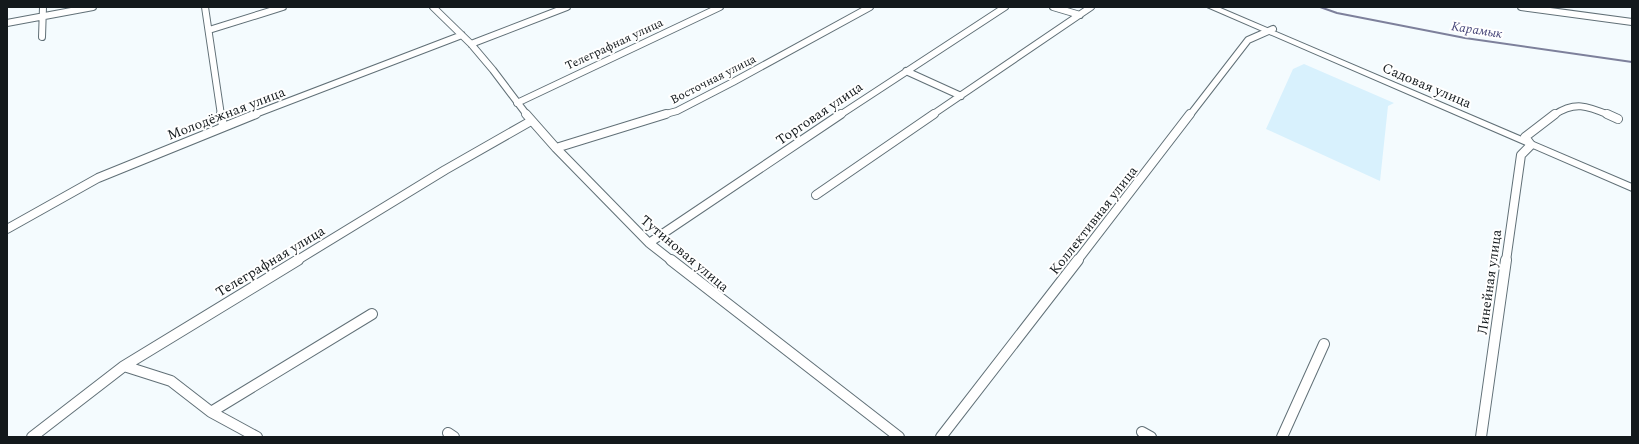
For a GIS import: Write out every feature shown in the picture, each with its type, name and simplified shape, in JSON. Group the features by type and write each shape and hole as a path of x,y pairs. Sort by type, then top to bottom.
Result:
{"street":[{"path":"42,37 43,7"},
{"path":"7,23 93,7"},
{"path":"205,7 223,127"},
{"path":"209,30 283,7"},
{"name":"Тутиновая улица","path":"433,7 471,44 493,70 518,104 556,148 649,243 899,437"},
{"path":"471,44 567,7"},
{"name":"Телеграфная улица","path":"518,104 720,7"},
{"name":"Восточная улица","path":"556,148 646,121 677,110 733,82 870,7"},
{"name":"Торговая улица","path":"649,243 906,71 1005,7"},
{"path":"1053,7 1080,15"},
{"path":"816,195 1091,7"},
{"name":"Садовая улица","path":"1211,7 1270,30"},
{"name":"Садовая улица","path":"1221,7 1270,30 1528,141 1632,188"},
{"path":"1521,7 1632,22"},
{"name":"Коллективная улица","path":"942,437 1248,40 1270,30"},
{"name":"Молодёжная улица","path":"7,229 98,178 223,127 462,35"},
{"path":"906,71 961,96"},
{"name":"Линейная улица","path":"1481,437 1521,155 1528,141 1561,111 1573,106 1588,108 1618,119"},
{"name":"Телеграфная улица","path":"32,437 124,366 445,170 532,121"},
{"name":"Садовая улица","path":"1528,141 1632,183"},
{"path":"211,412 372,314"},
{"path":"1282,437 1324,344"},
{"path":"124,366 170,381 211,412 257,437"}],"shaded area":[{"path":"1304,64 1394,103 1388,106 1380,181 1266,129 1293,69"}],"waterway":[{"name":"Карамык","path":"1320,7 1337,13 1465,38 1632,62"}]}
